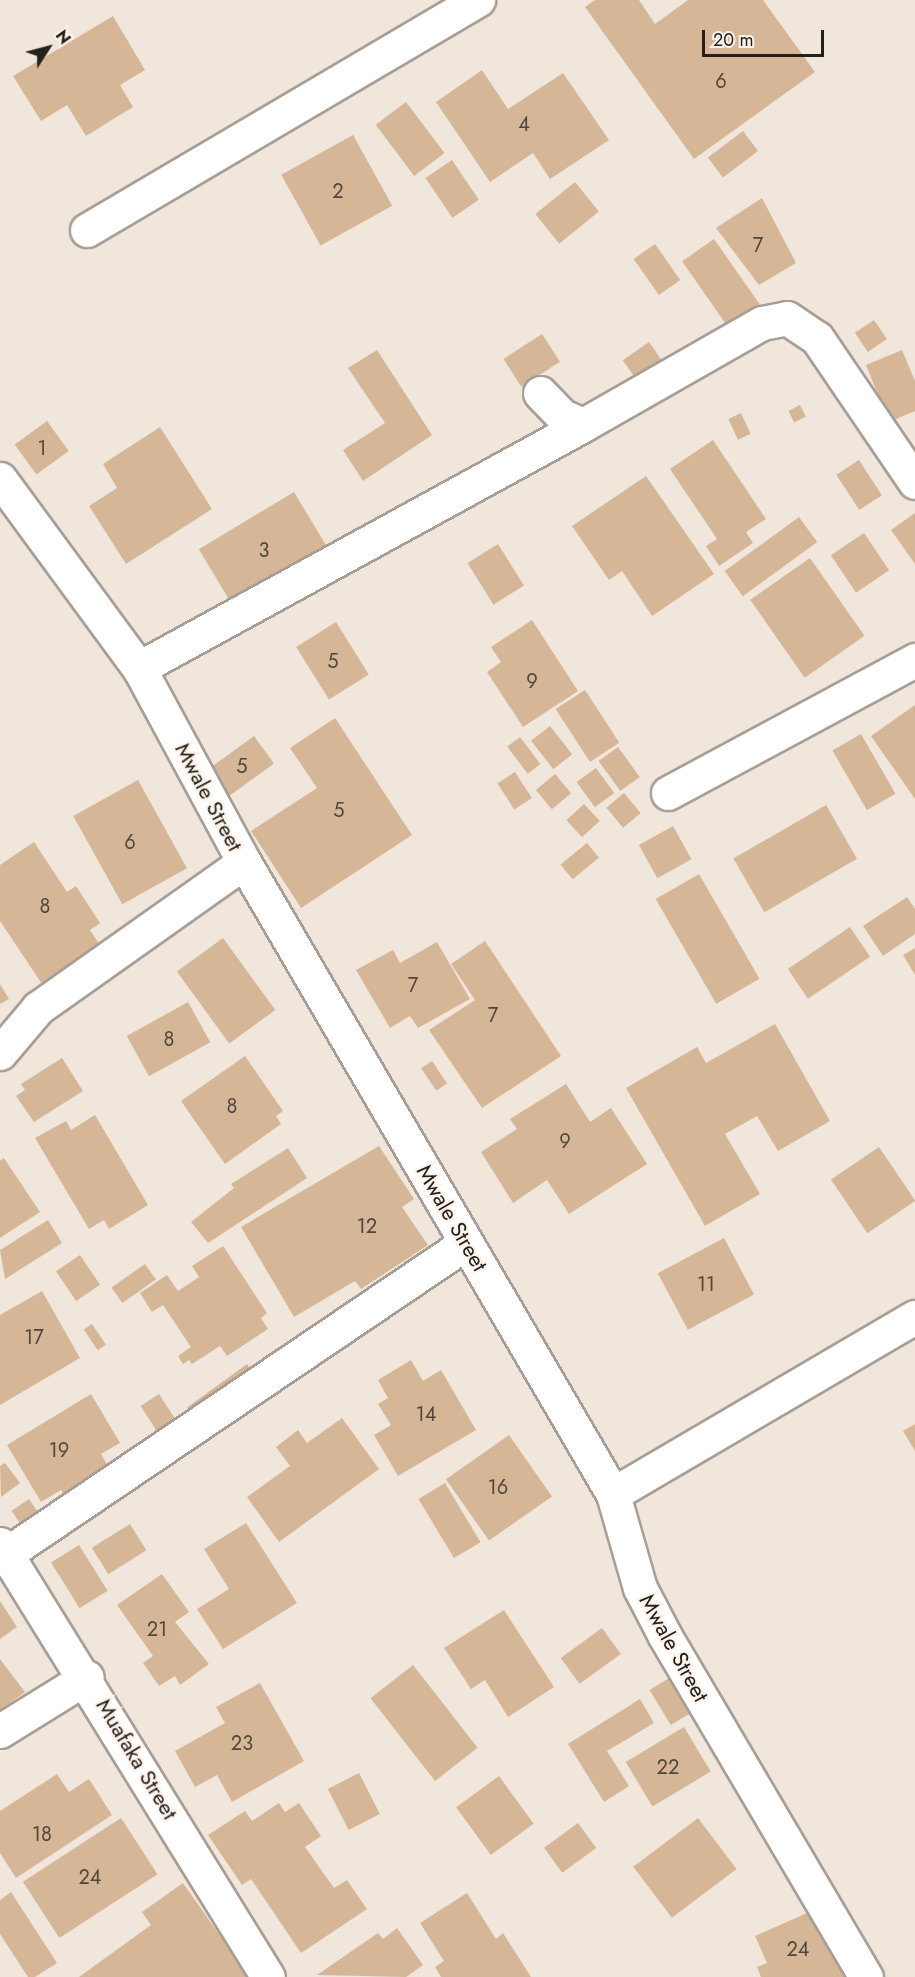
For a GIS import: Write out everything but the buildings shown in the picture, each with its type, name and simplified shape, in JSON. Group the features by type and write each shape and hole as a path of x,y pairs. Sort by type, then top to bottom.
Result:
{"street":[{"path":"87,230 478,0"},
{"path":"139,668 583,425 762,322 787,318 817,339 915,482"},
{"path":"540,393 562,416 583,425"},
{"name":"Mwale Street","path":"1,483 139,668 244,862 613,1494 640,1588 665,1636 866,1977"},
{"path":"668,793 915,660"},
{"path":"0,1053 38,1008 244,862"},
{"path":"3,1549 466,1243"},
{"path":"613,1494 915,1317"},
{"name":"Muafaka Street","path":"3,1549 87,1677 268,1977"},
{"path":"0,1731 87,1677"}]}
